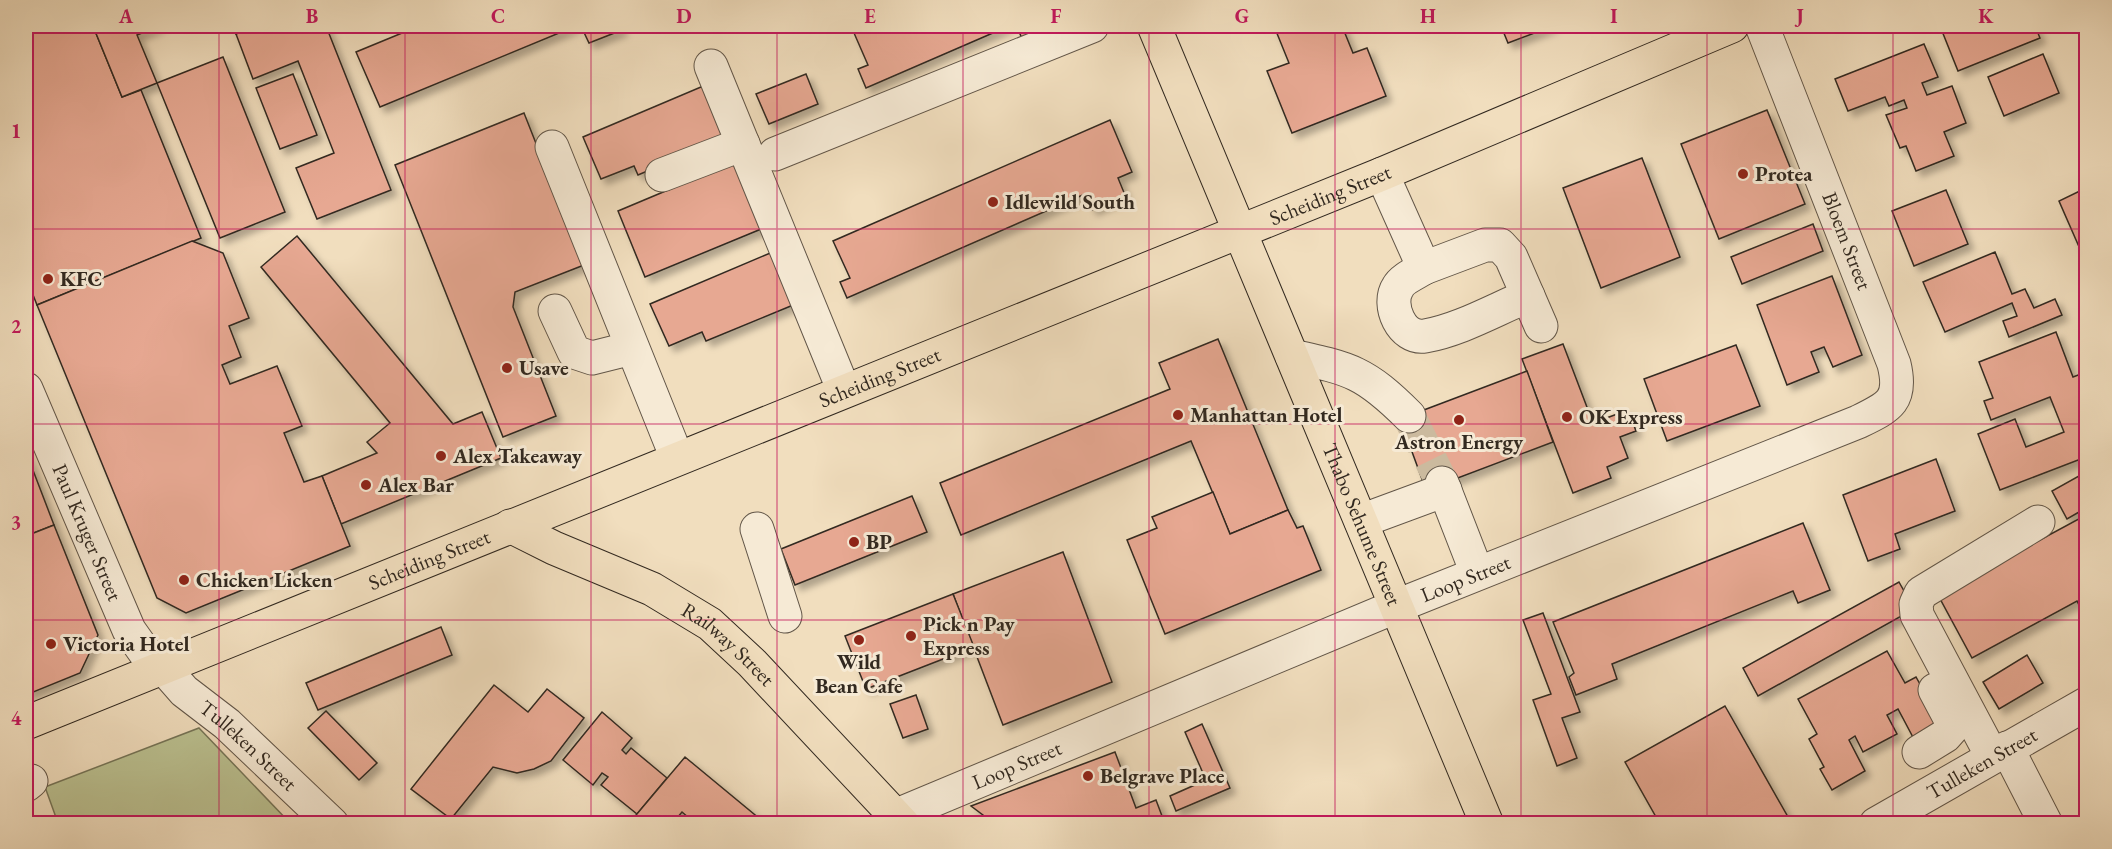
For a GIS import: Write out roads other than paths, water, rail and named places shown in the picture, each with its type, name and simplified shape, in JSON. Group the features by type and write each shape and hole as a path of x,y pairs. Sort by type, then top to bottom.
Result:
{"main road":[{"name":"Thabo Sehume Street","path":"1154,26 1487,824"},
{"name":"Scheiding Street","path":"26,723 1382,174 1732,26"},
{"name":"Railway Street","path":"510,526 554,548 652,589 710,624 752,663 899,820"}],"street":[{"path":"775,154 1092,26"},
{"name":"Bloem Street","path":"1762,26 1894,364 1898,392"},
{"path":"711,66 844,391"},
{"path":"662,175 743,144"},
{"path":"552,147 677,458"},
{"path":"1382,174 1424,268"},
{"path":"1528,296 1424,336 1412,336 1403,328 1395,308 1395,293 1398,284 1424,268 1485,245 1500,245 1511,257 1542,326"},
{"path":"555,311 574,352 592,358 632,348"},
{"path":"1292,357 1347,368 1384,391 1409,416"},
{"name":"Paul Kruger Street","path":"26,389 129,630 146,654 163,667"},
{"name":"Loop Street","path":"899,820 1397,606 1858,422 1882,410 1898,392"},
{"path":"1361,521 1444,487 1477,573"},
{"path":"2038,522 1921,593 1916,604 1917,615 1988,758 2046,824"},
{"path":"757,529 785,616"},
{"path":"1901,627 1952,722 1951,731 1932,744 1988,758"},
{"name":"Tulleken Street","path":"163,667 184,691 227,724 332,824"},
{"name":"Tulleken Street","path":"1876,824 2086,704"}],"tunnel":[{"path":"1409,416 1442,483"}],"place":[{"name":"Protea","path":"1743,174"},
{"name":"Idlewild South","path":"993,202"},
{"name":"KFC","path":"48,279"},
{"name":"Usave","path":"507,368"},
{"name":"Manhattan Hotel","path":"1178,415"},
{"name":"OK Express","path":"1567,417"},
{"name":"Astron Energy","path":"1459,420"},
{"name":"Alex Takeaway","path":"441,456"},
{"name":"Alex Bar","path":"366,485"},
{"name":"BP","path":"854,542"},
{"name":"Chicken Licken","path":"184,580"},
{"name":"Pick n Pay Express","path":"911,636"},
{"name":"Wild Bean Cafe","path":"859,640"},
{"name":"Victoria Hotel","path":"51,644"},
{"name":"Belgrave Place","path":"1088,776"}]}
